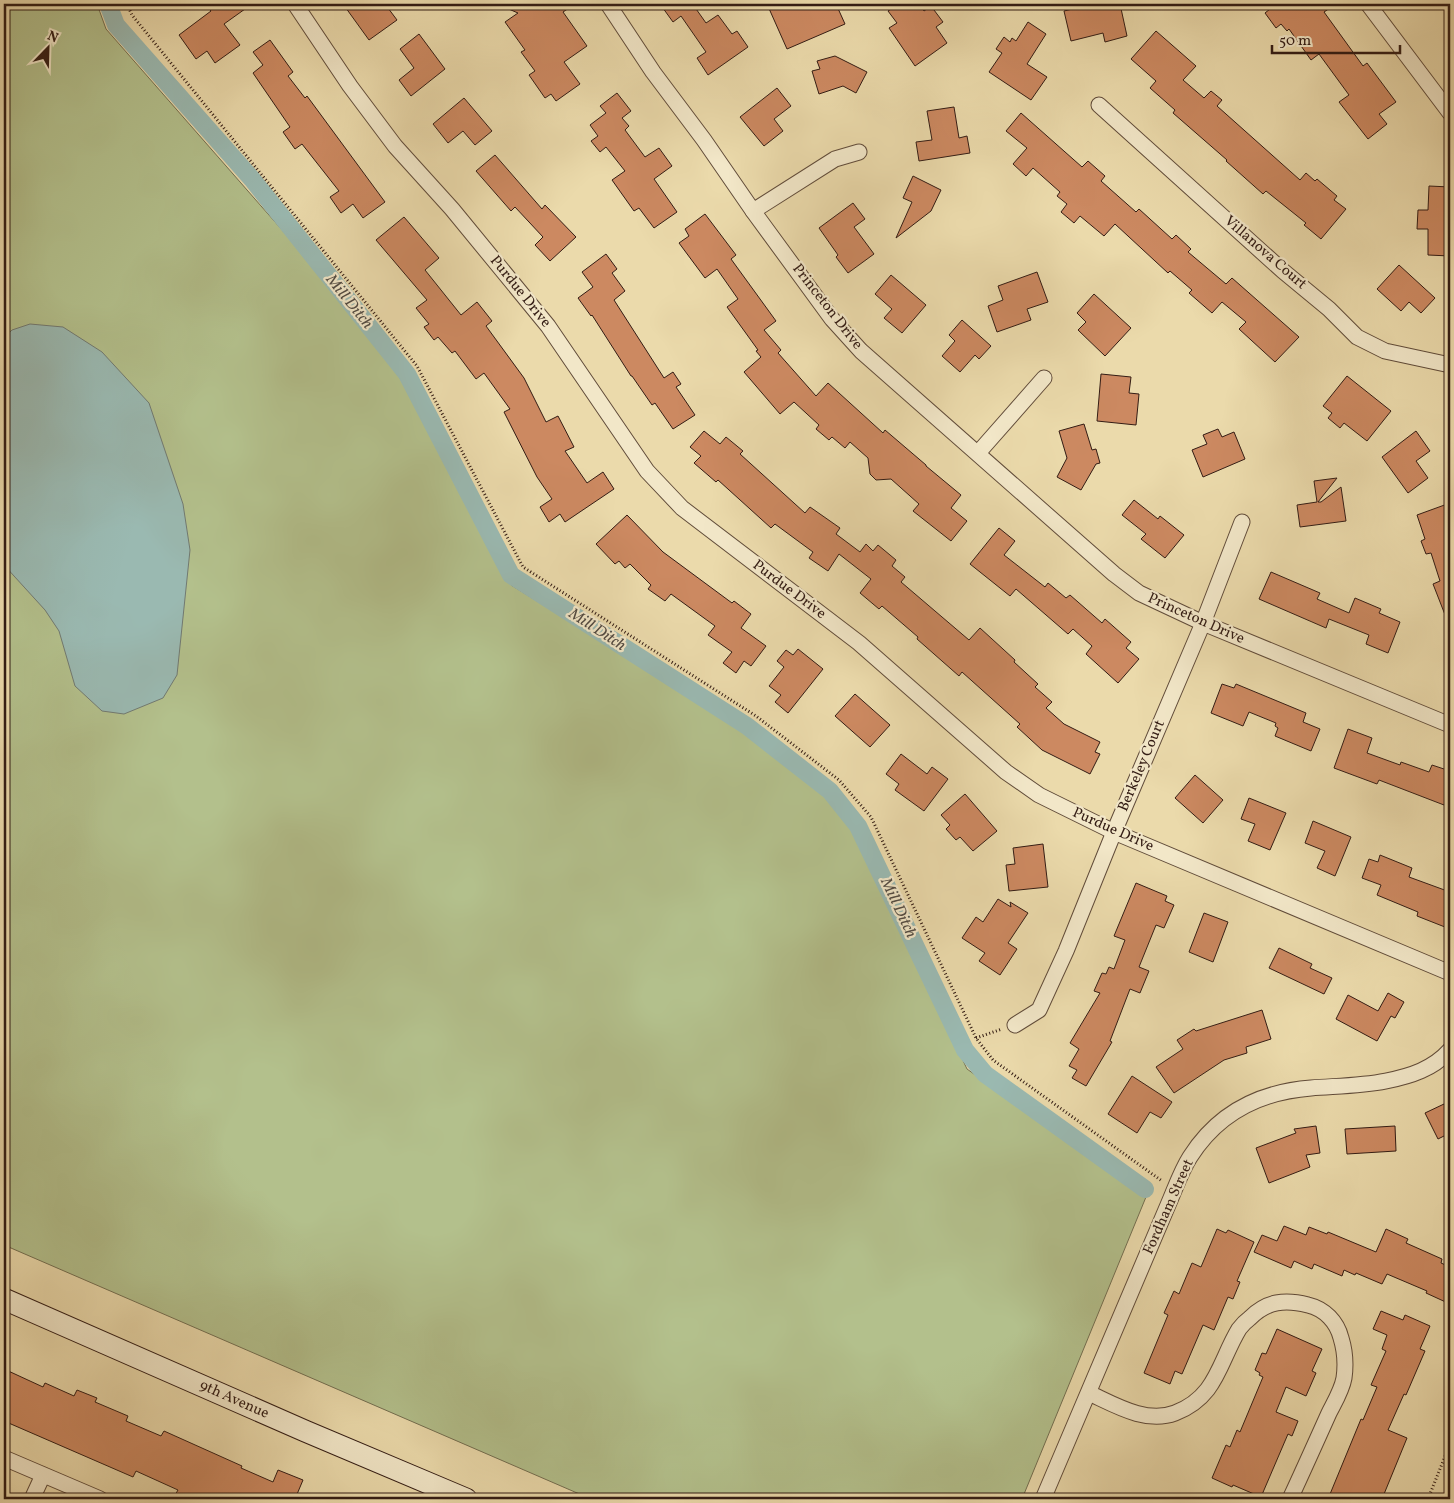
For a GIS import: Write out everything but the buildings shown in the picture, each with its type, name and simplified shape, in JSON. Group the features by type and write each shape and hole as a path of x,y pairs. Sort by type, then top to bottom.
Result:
{"main road":[{"name":"9th Avenue","path":"4,1299 305,1431 466,1499"}],"street":[{"name":"Purdue Drive","path":"295,4 350,86 395,146 452,209 548,326 647,470 682,508 858,643 1006,772 1039,795 1114,832 1450,973"},
{"name":"Princeton Drive","path":"608,4 653,72 832,319 861,351 1138,593 1203,623 1450,725"},
{"path":"1368,4 1450,113"},
{"name":"Villanova Court","path":"1099,105 1357,337 1385,352 1450,365"},
{"path":"754,211 835,159 859,152"},
{"path":"978,454 1044,378"},
{"name":"Berkeley Court","path":"1015,1025 1039,1010 1066,951 1114,832 1203,623 1242,522"},
{"name":"Fordham Street","path":"1043,1499 1189,1158 1209,1131 1236,1109 1271,1095 1309,1088 1362,1086 1406,1077 1429,1068 1450,1050"},
{"path":"1089,1393 1133,1412 1155,1417 1173,1414 1190,1407 1204,1395 1219,1373 1240,1328 1256,1311 1272,1303 1293,1301 1314,1306 1332,1318 1339,1328 1346,1354 1344,1379 1290,1499"},
{"path":"4,1458 100,1499"},
{"path":"32,1499 43,1475"}],"path":[{"path":"127,4 132,15 417,366 523,567 756,716 839,780 871,818 976,1038 993,1060 1175,1190"},
{"path":"976,1038 1015,1025"},
{"path":"1428,1499 1450,1444"}],"green space":[{"path":"4,4 97,4 106,29 332,287 412,394 511,585 748,731 825,795 850,823 967,1069 1146,1197 1022,1499 591,1499 4,1245"}],"water":[{"path":"30,324 63,327 102,352 149,403 183,504 190,550 177,675 163,698 124,714 102,711 75,686 59,631 45,610 4,565 4,338 12,330"}],"waterway":[{"name":"Mill Ditch","path":"108,4 116,25 252,179 407,374 511,575 747,726 830,791 858,826 965,1050 985,1074 1145,1189"}]}
